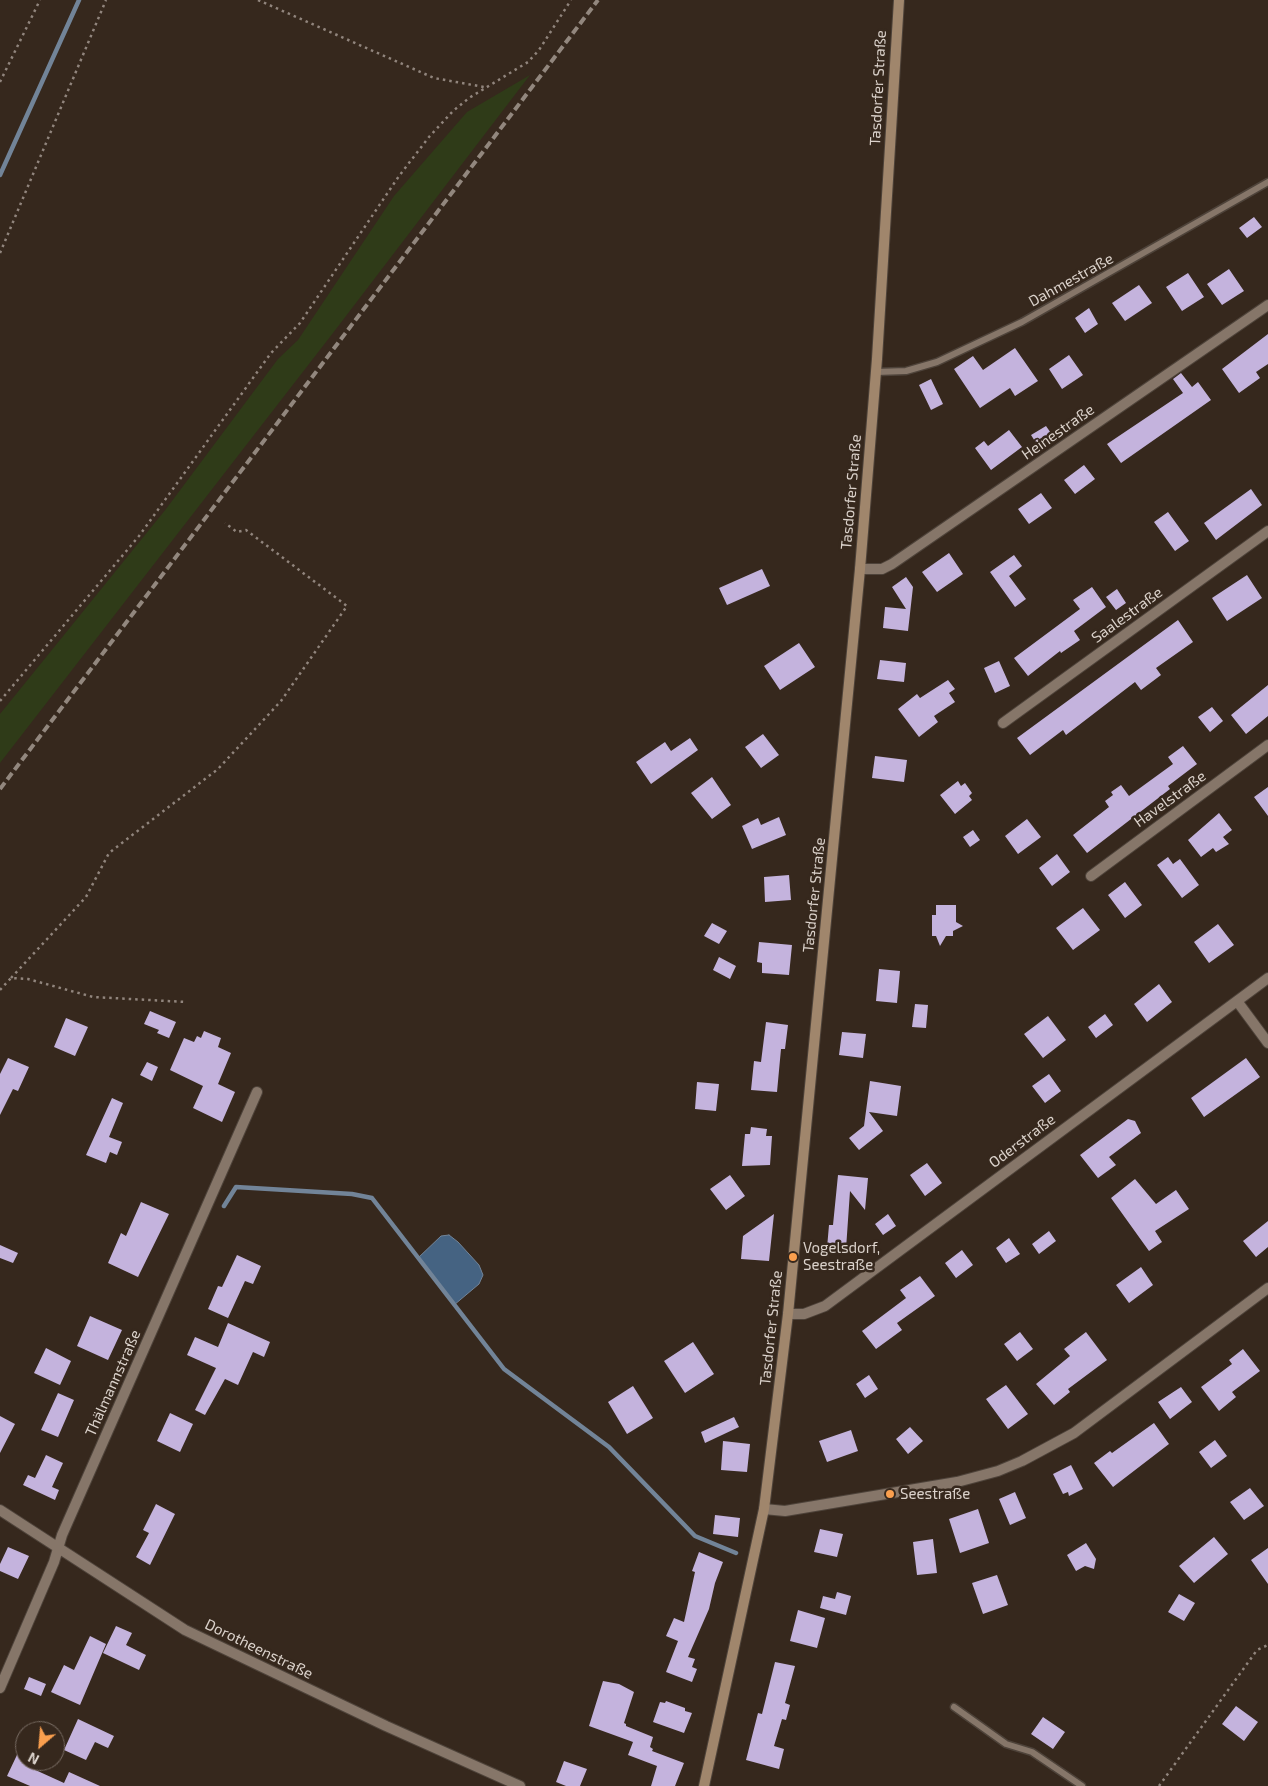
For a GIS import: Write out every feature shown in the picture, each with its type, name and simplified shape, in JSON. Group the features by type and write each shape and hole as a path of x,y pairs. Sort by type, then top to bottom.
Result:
{"main road":[{"name":"Tasdorfer Straße","path":"704,1786 764,1510 788,1314 860,569 876,372 899,0"}],"street":[{"name":"Heinestraße","path":"860,569 882,569 892,564 1268,305"},
{"name":"Saalestraße","path":"1003,723 1268,531"},
{"name":"Havelstraße","path":"1091,876 1268,745"},
{"name":"Oderstraße","path":"788,1314 804,1314 825,1306 1268,978"},
{"path":"1237,1000 1268,1043"},
{"name":"Thälmannstraße","path":"0,1688 62,1535 257,1092"},
{"path":"764,1510 785,1511 929,1487 978,1476 1022,1462 1074,1432 1268,1288"},
{"name":"Dorotheenstraße","path":"0,1510 185,1630 386,1726 520,1786"}],"lane":[{"name":"Dahmestraße","path":"876,372 906,371 937,362 1022,322 1268,182"},
{"path":"954,1707 1006,1744 1032,1752 1082,1786"}],"path":[{"path":"0,82 40,0"},
{"path":"0,253 106,0"},
{"path":"258,0 434,78 458,84 486,87"},
{"path":"0,701 139,536 271,353 300,323 399,176 429,137 453,111 486,87 528,62 539,50 571,0"},
{"path":"0,990 86,897 109,853 218,769 281,701 347,606 246,530 237,532 225,523"},
{"path":"12,978 28,979 93,997 186,1002"},
{"path":"1159,1786 1257,1650 1268,1645"}],"green space":[{"path":"530,75 0,763 0,714 166,509 278,359 298,340 394,196 467,112"}],"water":[{"path":"449,1235 479,1265 483,1275 479,1284 454,1305 418,1258 441,1236"}],"building":[{"path":"1254,217 1262,227 1247,238 1239,228"},
{"path":"1229,269 1244,291 1222,305 1207,284"},
{"path":"1188,273 1204,297 1182,311 1166,287"},
{"path":"1139,285 1152,303 1125,321 1112,303"},
{"path":"1089,308 1098,324 1085,333 1075,318"},
{"path":"1268,334 1268,364 1256,372 1260,378 1239,393 1222,369"},
{"path":"1015,348 1038,381 1015,396 1010,388 980,408 954,369 973,356 983,370"},
{"path":"1069,355 1083,375 1062,389 1049,369"},
{"path":"1181,373 1192,387 1198,382 1211,400 1121,463 1107,444 1183,393 1173,379"},
{"path":"931,379 943,404 931,410 919,385"},
{"path":"1046,426 1053,436 1038,446 1031,435"},
{"path":"1009,430 1022,447 991,470 975,448 984,441 988,446"},
{"path":"1084,465 1095,479 1075,494 1064,480"},
{"path":"1251,489 1262,505 1216,540 1204,523"},
{"path":"1041,493 1052,508 1029,524 1018,509"},
{"path":"1168,512 1189,541 1175,551 1154,522"},
{"path":"949,553 963,574 937,592 922,572"},
{"path":"1014,555 1022,566 1009,576 1026,599 1015,607 990,572"},
{"path":"762,569 770,586 727,605 719,588"},
{"path":"1247,575 1262,598 1227,621 1212,598"},
{"path":"906,577 913,587 908,631 883,628 885,607 906,609 892,587"},
{"path":"1092,587 1106,607 1074,631 1080,640 1061,653 1060,651 1028,676 1014,658 1080,609 1073,600"},
{"path":"1117,589 1126,603 1116,610 1106,597"},
{"path":"1178,620 1193,642 1156,668 1161,675 1141,690 1135,682 1066,735 1063,730 1030,755 1017,738"},
{"path":"799,643 815,667 780,690 764,666"},
{"path":"880,660 906,663 904,682 877,679"},
{"path":"999,661 1010,686 995,693 984,668"},
{"path":"948,680 955,689 949,693 955,702 934,716 938,722 919,737 898,709 917,694 920,698"},
{"path":"1268,685 1268,716 1246,734 1231,715"},
{"path":"1212,707 1223,721 1210,732 1198,717"},
{"path":"763,734 779,755 761,768 745,747"},
{"path":"690,738 698,750 651,784 636,762 665,742 671,751"},
{"path":"1183,746 1197,764 1168,786 1170,789 1087,853 1073,835 1109,807 1105,801 1113,795 1111,792 1121,785 1129,796 1173,764 1168,757"},
{"path":"875,756 907,760 904,782 872,778"},
{"path":"712,777 731,805 712,819 691,793"},
{"path":"958,781 961,786 965,783 972,793 969,796 972,800 955,814 940,795"},
{"path":"1268,787 1268,816 1254,797"},
{"path":"1219,813 1232,830 1223,837 1229,844 1216,852 1213,848 1201,857 1188,840"},
{"path":"779,817 786,835 752,849 742,826 758,818 761,825"},
{"path":"1027,819 1041,837 1018,854 1005,836"},
{"path":"973,830 980,840 970,847 963,837"},
{"path":"1057,854 1070,872 1052,886 1039,868"},
{"path":"1168,857 1173,864 1180,859 1199,885 1182,898 1157,865"},
{"path":"789,875 791,900 765,902 764,877"},
{"path":"1125,882 1142,905 1125,918 1108,895"},
{"path":"936,905 956,905 956,922 963,926 953,931 953,936 946,936 940,946 936,936 932,936 932,915 936,915"},
{"path":"1083,908 1100,930 1073,950 1056,928"},
{"path":"712,923 727,931 719,944 704,936"},
{"path":"1218,924 1234,945 1209,963 1194,942"},
{"path":"759,942 792,945 789,975 762,973 762,963 757,962"},
{"path":"719,957 736,966 730,979 713,970"},
{"path":"879,969 900,971 897,1003 876,1001"},
{"path":"1159,984 1172,1002 1147,1022 1134,1004"},
{"path":"915,1004 928,1005 926,1028 912,1027"},
{"path":"150,1011 176,1022 169,1038 157,1033 159,1030 144,1024"},
{"path":"1105,1014 1113,1025 1096,1038 1088,1027"},
{"path":"1048,1016 1066,1040 1043,1058 1024,1034"},
{"path":"66,1018 88,1027 75,1056 54,1047"},
{"path":"766,1022 788,1025 785,1049 781,1049 777,1092 751,1090 754,1061 761,1062"},
{"path":"204,1031 221,1038 218,1047 231,1053 218,1084 235,1092 222,1122 193,1108 203,1086 170,1070 184,1038 194,1042 197,1036 201,1038"},
{"path":"842,1032 866,1034 863,1058 839,1055"},
{"path":"8,1058 29,1067 18,1091 13,1089 0,1115 0,1074"},
{"path":"1246,1058 1260,1077 1204,1117 1191,1098"},
{"path":"147,1062 158,1067 152,1081 140,1075"},
{"path":"1049,1074 1061,1091 1045,1103 1032,1086"},
{"path":"870,1081 901,1086 897,1116 869,1112 883,1131 859,1150 849,1138 864,1126"},
{"path":"697,1082 719,1084 716,1111 695,1109"},
{"path":"112,1098 123,1103 109,1137 122,1142 117,1155 110,1152 106,1163 86,1155"},
{"path":"1128,1119 1135,1121 1141,1133 1109,1157 1116,1165 1098,1178 1080,1155"},
{"path":"751,1127 767,1129 766,1136 772,1136 770,1165 742,1166 745,1134 750,1134"},
{"path":"927,1163 942,1183 925,1196 910,1175"},
{"path":"730,1175 745,1196 726,1210 710,1189"},
{"path":"838,1175 868,1178 865,1210 850,1191 846,1249 827,1248 829,1225 833,1225"},
{"path":"1135,1179 1156,1204 1176,1190 1189,1209 1155,1231 1162,1242 1149,1251 1111,1198"},
{"path":"141,1202 169,1214 138,1277 108,1263 121,1233 126,1236"},
{"path":"774,1214 769,1261 741,1259 743,1236"},
{"path":"888,1214 896,1226 883,1235 875,1224"},
{"path":"1268,1221 1268,1247 1256,1257 1243,1241"},
{"path":"1049,1231 1056,1241 1039,1254 1032,1244"},
{"path":"1009,1238 1020,1254 1006,1263 996,1248"},
{"path":"0,1245 18,1253 13,1263 0,1258"},
{"path":"962,1250 973,1265 956,1278 945,1263"},
{"path":"237,1255 261,1266 253,1284 245,1281 228,1318 208,1309 218,1286 222,1287"},
{"path":"1141,1267 1153,1285 1129,1303 1116,1285"},
{"path":"920,1276 935,1296 897,1323 902,1330 876,1349 862,1331 906,1298 900,1290"},
{"path":"90,1316 122,1330 108,1360 77,1346"},
{"path":"228,1323 270,1342 264,1357 253,1352 238,1385 225,1379 205,1415 195,1410 216,1368 187,1355 195,1337 218,1347"},
{"path":"1020,1332 1033,1349 1017,1361 1004,1344"},
{"path":"1086,1332 1107,1360 1068,1389 1070,1392 1054,1405 1036,1384 1070,1356 1064,1349"},
{"path":"693,1342 714,1374 685,1393 664,1361"},
{"path":"46,1348 71,1361 60,1385 34,1373"},
{"path":"1243,1349 1260,1371 1232,1392 1236,1397 1219,1411 1201,1387 1232,1364 1229,1360"},
{"path":"869,1375 878,1389 865,1398 856,1384"},
{"path":"1006,1385 1028,1414 1008,1429 986,1399"},
{"path":"633,1386 653,1418 627,1434 608,1402"},
{"path":"1181,1387 1192,1402 1170,1419 1158,1402"},
{"path":"58,1393 74,1400 58,1437 41,1430"},
{"path":"170,1413 193,1424 180,1452 157,1441"},
{"path":"0,1416 15,1424 0,1453"},
{"path":"734,1417 739,1427 705,1443 701,1432"},
{"path":"1154,1423 1169,1444 1113,1487 1094,1463 1110,1451 1112,1453"},
{"path":"910,1427 923,1441 908,1454 896,1439"},
{"path":"851,1430 858,1451 827,1462 819,1441"},
{"path":"1215,1440 1227,1456 1211,1468 1199,1452"},
{"path":"723,1441 750,1444 747,1472 721,1470"},
{"path":"46,1455 63,1463 52,1487 59,1490 55,1500 23,1485 28,1475 35,1478"},
{"path":"1071,1465 1083,1489 1069,1496 1068,1492 1063,1494 1053,1474"},
{"path":"1250,1488 1264,1506 1244,1520 1230,1502"},
{"path":"1015,1492 1026,1518 1010,1525 999,1499"},
{"path":"156,1504 175,1514 150,1565 136,1557 149,1533 143,1530"},
{"path":"978,1509 989,1543 960,1553 949,1519"},
{"path":"715,1515 740,1518 738,1537 713,1534"},
{"path":"820,1529 843,1534 837,1557 814,1552"},
{"path":"1214,1537 1228,1554 1194,1583 1179,1566"},
{"path":"933,1539 937,1573 917,1575 913,1542"},
{"path":"1086,1543 1096,1559 1094,1569 1085,1566 1076,1571 1067,1555"},
{"path":"8,1547 29,1556 18,1579 0,1571 0,1564"},
{"path":"1268,1548 1268,1584 1251,1560"},
{"path":"699,1552 723,1562 715,1583 709,1609 688,1657 695,1659 692,1667 697,1669 692,1682 666,1672 678,1641 666,1636 674,1618 684,1622 695,1572 692,1571"},
{"path":"997,1575 1008,1605 983,1614 972,1583"},
{"path":"837,1592 851,1596 846,1615 820,1608 823,1596 835,1599"},
{"path":"1179,1594 1195,1603 1184,1621 1168,1612"},
{"path":"798,1610 825,1618 817,1648 790,1641"},
{"path":"116,1626 132,1633 126,1645 146,1655 139,1670 103,1653"},
{"path":"90,1636 106,1644 80,1705 51,1692 64,1665 74,1670"},
{"path":"775,1662 795,1666 785,1703 790,1705 786,1720 782,1719 774,1746 784,1749 779,1769 746,1760 758,1713 762,1714"},
{"path":"29,1677 46,1684 41,1696 24,1689"},
{"path":"603,1681 619,1684 634,1692 624,1723 626,1726 653,1737 650,1747 653,1749 652,1751 684,1763 675,1786 651,1786 657,1766 628,1755 633,1742 589,1726"},
{"path":"666,1701 685,1708 685,1711 692,1713 684,1733 653,1722 660,1702 665,1703"},
{"path":"1236,1706 1258,1722 1244,1741 1222,1724"},
{"path":"1043,1717 1065,1732 1053,1749 1031,1734"},
{"path":"78,1719 114,1736 108,1748 95,1742 86,1760 65,1750"},
{"path":"15,1759 15,1771 38,1771 64,1783 69,1772 100,1786 30,1786 7,1776"},
{"path":"564,1761 587,1769 580,1786 566,1786 556,1782"}],"waterway":[{"path":"0,175 79,0"},
{"path":"224,1206 236,1187 352,1194 372,1198 504,1369 609,1447 695,1536 736,1553"}],"railway":[{"path":"0,789 598,0"}],"place":[{"name":"Vogelsdorf, Seestraße","path":"793,1257"},
{"name":"Seestraße","path":"890,1494"}]}
